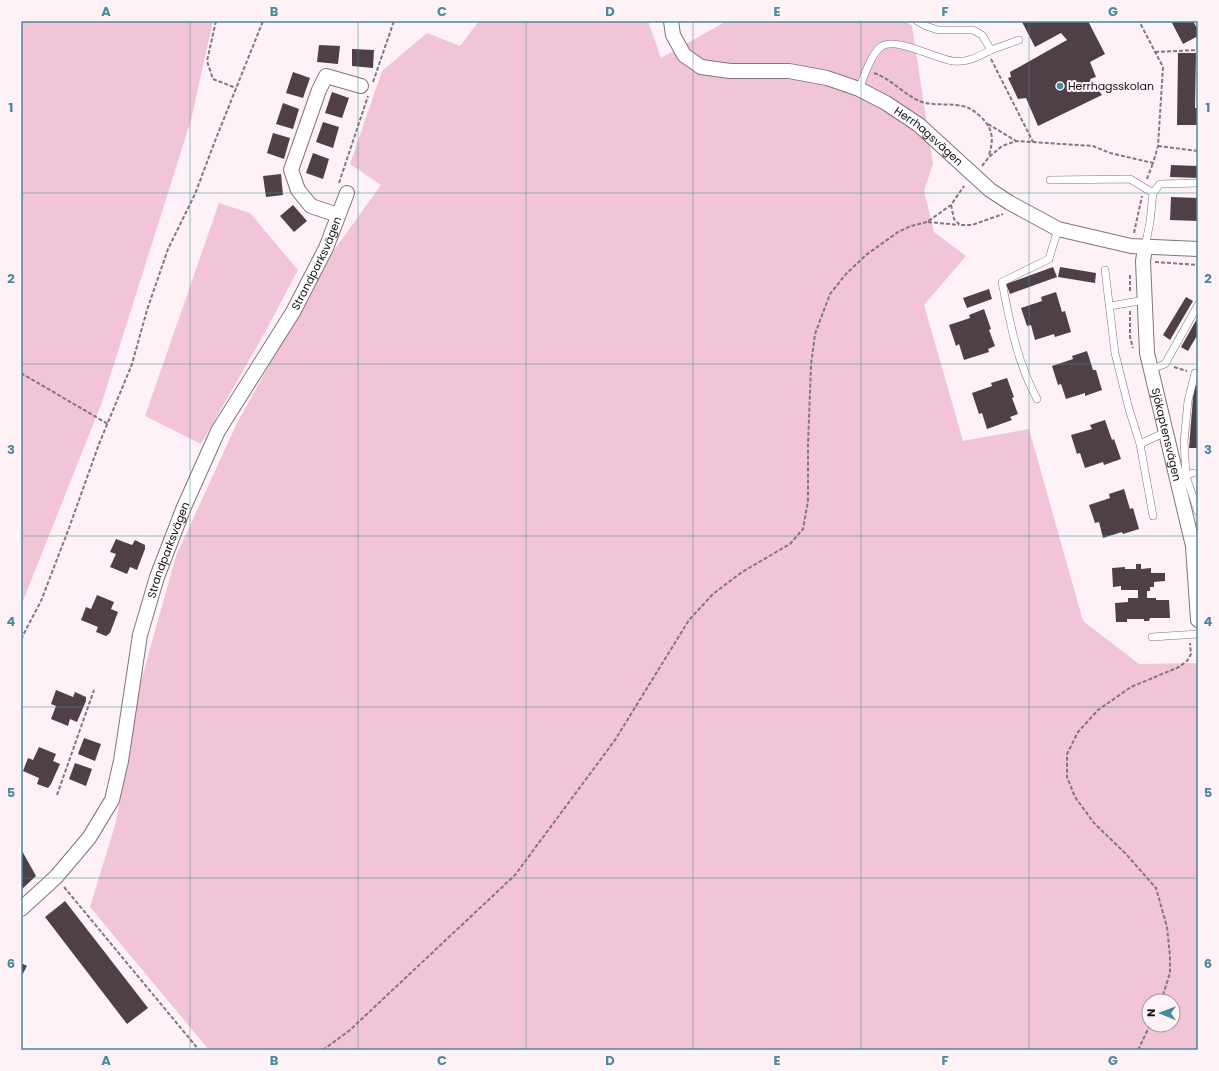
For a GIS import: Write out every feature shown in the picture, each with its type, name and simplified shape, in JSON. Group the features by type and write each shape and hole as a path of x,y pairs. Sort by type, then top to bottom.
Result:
{"street":[{"name":"Herrhagsvägen","path":"671,21 673,35 684,55 701,67 730,71 789,71 827,78 859,89 886,103 919,125 990,190 1010,203 1058,229 1131,246 1145,248 1198,249"},
{"path":"338,215 311,206 298,190 291,170 319,90 326,76 361,86"},
{"name":"Strandparksvägen","path":"21,909 56,877 89,838 112,800 121,761 140,635 157,577 184,507 218,431 293,312 326,248 347,193"},
{"name":"Sjökaptensvägen","path":"1145,248 1143,261 1147,353 1166,432 1185,476 1197,584 1198,620"}],"lane":[{"path":"917,21 938,30 973,30 982,35 989,51"},
{"path":"859,89 874,54 883,45 903,45 954,61 971,60 989,51 1020,40"},
{"path":"1050,180 1130,179 1153,193"},
{"path":"1145,248 1150,222 1153,193 1160,184 1168,182 1198,183"},
{"path":"1037,399 1031,388 1011,332 1002,282 1049,259 1058,229"},
{"path":"1105,270 1116,353 1129,409 1140,444 1153,516"},
{"path":"1110,306 1145,300"},
{"path":"1151,369 1165,364 1198,305"},
{"path":"1195,373 1188,401 1185,435 1185,476 1198,512"},
{"path":"1140,444 1166,432"},
{"path":"1152,637 1198,634"}],"path":[{"path":"216,21 207,61 213,79 236,88"},
{"path":"21,639 41,601 132,364 147,310 168,249 196,194 214,141 263,21"},
{"path":"868,70 884,76 920,101 933,105 962,106 972,109 988,124 1016,140 1093,146 1110,153 1153,163 1158,146 1163,67 1139,21"},
{"path":"1155,52 1198,50"},
{"path":"989,51 1033,142"},
{"path":"988,124 992,136 992,147 989,157"},
{"path":"979,170 989,157 1002,146 1016,140"},
{"path":"1158,146 1198,151"},
{"path":"927,222 951,204 964,186"},
{"path":"951,204 954,219 960,224"},
{"path":"323,1050 350,1030 516,875 615,740 690,620 713,594 742,572 790,544 803,528 808,502 808,445 811,365 815,334 830,294 846,274 866,255 898,232 911,226 927,222 972,225 1004,215 998,210"},
{"path":"1165,364 1195,373"},
{"path":"21,373 108,424"},
{"path":"1164,993 1170,973 1170,956 1167,927 1156,888 1126,854 1094,823 1076,797 1067,777 1067,754 1078,732 1098,710 1130,687 1179,667 1187,660 1190,654 1189,635"},
{"path":"56,794 94,690"},
{"path":"56,877 199,1050"},
{"path":"1138,1050 1146,1033"}],"shaded area":[{"path":"21,21 213,21 191,120 102,402 21,606"},
{"path":"479,21 648,21 661,58 726,21 905,21 912,26 933,164 924,191 934,232 966,256 924,305 963,441 1029,429 1083,621 1139,664 1198,663 1198,1050 209,1050 90,907 116,822 141,681 176,556 237,423 332,253 381,185 350,164 382,71 427,33 460,46"},
{"path":"219,203 250,213 298,270 264,334 201,444 145,416"}],"building":[{"path":"1088,21 1105,54 1090,62 1096,77 1090,79 1102,95 1038,126 1026,98 1018,99 1008,78 1011,77 1010,72 1067,40 1061,33 1035,47 1022,22"},
{"path":"1171,21 1193,21 1198,30 1198,36 1183,44"},
{"path":"319,45 340,46 338,64 317,62"},
{"path":"352,49 374,50 373,68 352,66"},
{"path":"1178,53 1196,53 1195,108 1198,108 1198,125 1177,125"},
{"path":"293,72 310,78 303,98 286,93"},
{"path":"332,92 349,98 342,118 325,113"},
{"path":"283,103 299,109 293,129 276,124"},
{"path":"323,122 339,127 333,148 316,142"},
{"path":"273,133 290,138 284,159 267,153"},
{"path":"313,153 329,159 323,179 306,173"},
{"path":"1171,165 1198,166 1198,178 1170,177"},
{"path":"281,174 283,195 266,197 263,176"},
{"path":"1171,197 1198,198 1198,221 1170,220"},
{"path":"293,205 307,221 294,232 280,216"},
{"path":"1053,267 1057,277 1010,294 1006,284"},
{"path":"1060,267 1096,273 1095,283 1058,277"},
{"path":"989,289 992,299 967,308 963,298"},
{"path":"1056,292 1062,312 1065,311 1071,332 1055,337 1054,334 1035,340 1031,325 1027,326 1021,308 1042,301 1041,297"},
{"path":"1186,297 1193,301 1170,340 1163,335"},
{"path":"984,309 995,346 988,349 989,352 964,360 959,344 956,346 949,325 970,318 969,315"},
{"path":"1198,317 1198,334 1188,351 1181,347"},
{"path":"1087,351 1093,370 1096,370 1102,390 1085,396 1085,393 1066,399 1061,384 1058,385 1052,366 1073,359 1072,356"},
{"path":"1007,378 1018,414 1010,417 1012,420 987,429 982,413 979,414 972,393 992,386 991,383"},
{"path":"1194,385 1198,386 1198,448 1189,448"},
{"path":"1105,420 1121,459 1104,465 1103,462 1085,468 1080,453 1077,454 1071,435 1092,429 1090,425"},
{"path":"1124,489 1130,509 1133,508 1139,529 1123,534 1122,532 1103,538 1099,522 1095,523 1089,505 1110,498 1109,494"},
{"path":"116,539 132,545 135,540 145,545 145,549 137,570 130,567 127,574 110,567 116,554 110,552"},
{"path":"1136,564 1141,564 1141,569 1151,568 1151,573 1165,573 1165,581 1154,582 1154,587 1150,587 1150,591 1147,591 1147,598 1169,600 1170,618 1150,618 1149,621 1144,621 1144,619 1127,619 1127,622 1116,622 1115,603 1128,602 1128,598 1138,598 1138,590 1121,590 1121,586 1113,587 1112,568 1125,567 1125,569 1136,569"},
{"path":"97,595 114,602 111,609 118,612 110,633 106,636 96,632 98,627 81,620 86,607 91,609"},
{"path":"56,690 73,697 75,692 86,697 86,701 77,722 70,719 68,726 51,719 56,706 51,704"},
{"path":"84,738 101,744 95,761 78,754"},
{"path":"39,747 56,754 53,761 60,764 48,788 37,784 39,778 23,771 28,758 33,760"},
{"path":"75,763 92,769 86,786 69,779"},
{"path":"21,849 36,876 21,890"},
{"path":"65,901 148,1008 127,1024 45,917"},
{"path":"21,963 27,966 21,977"}],"place":[{"name":"Herrhagsskolan","path":"1060,86"}]}
